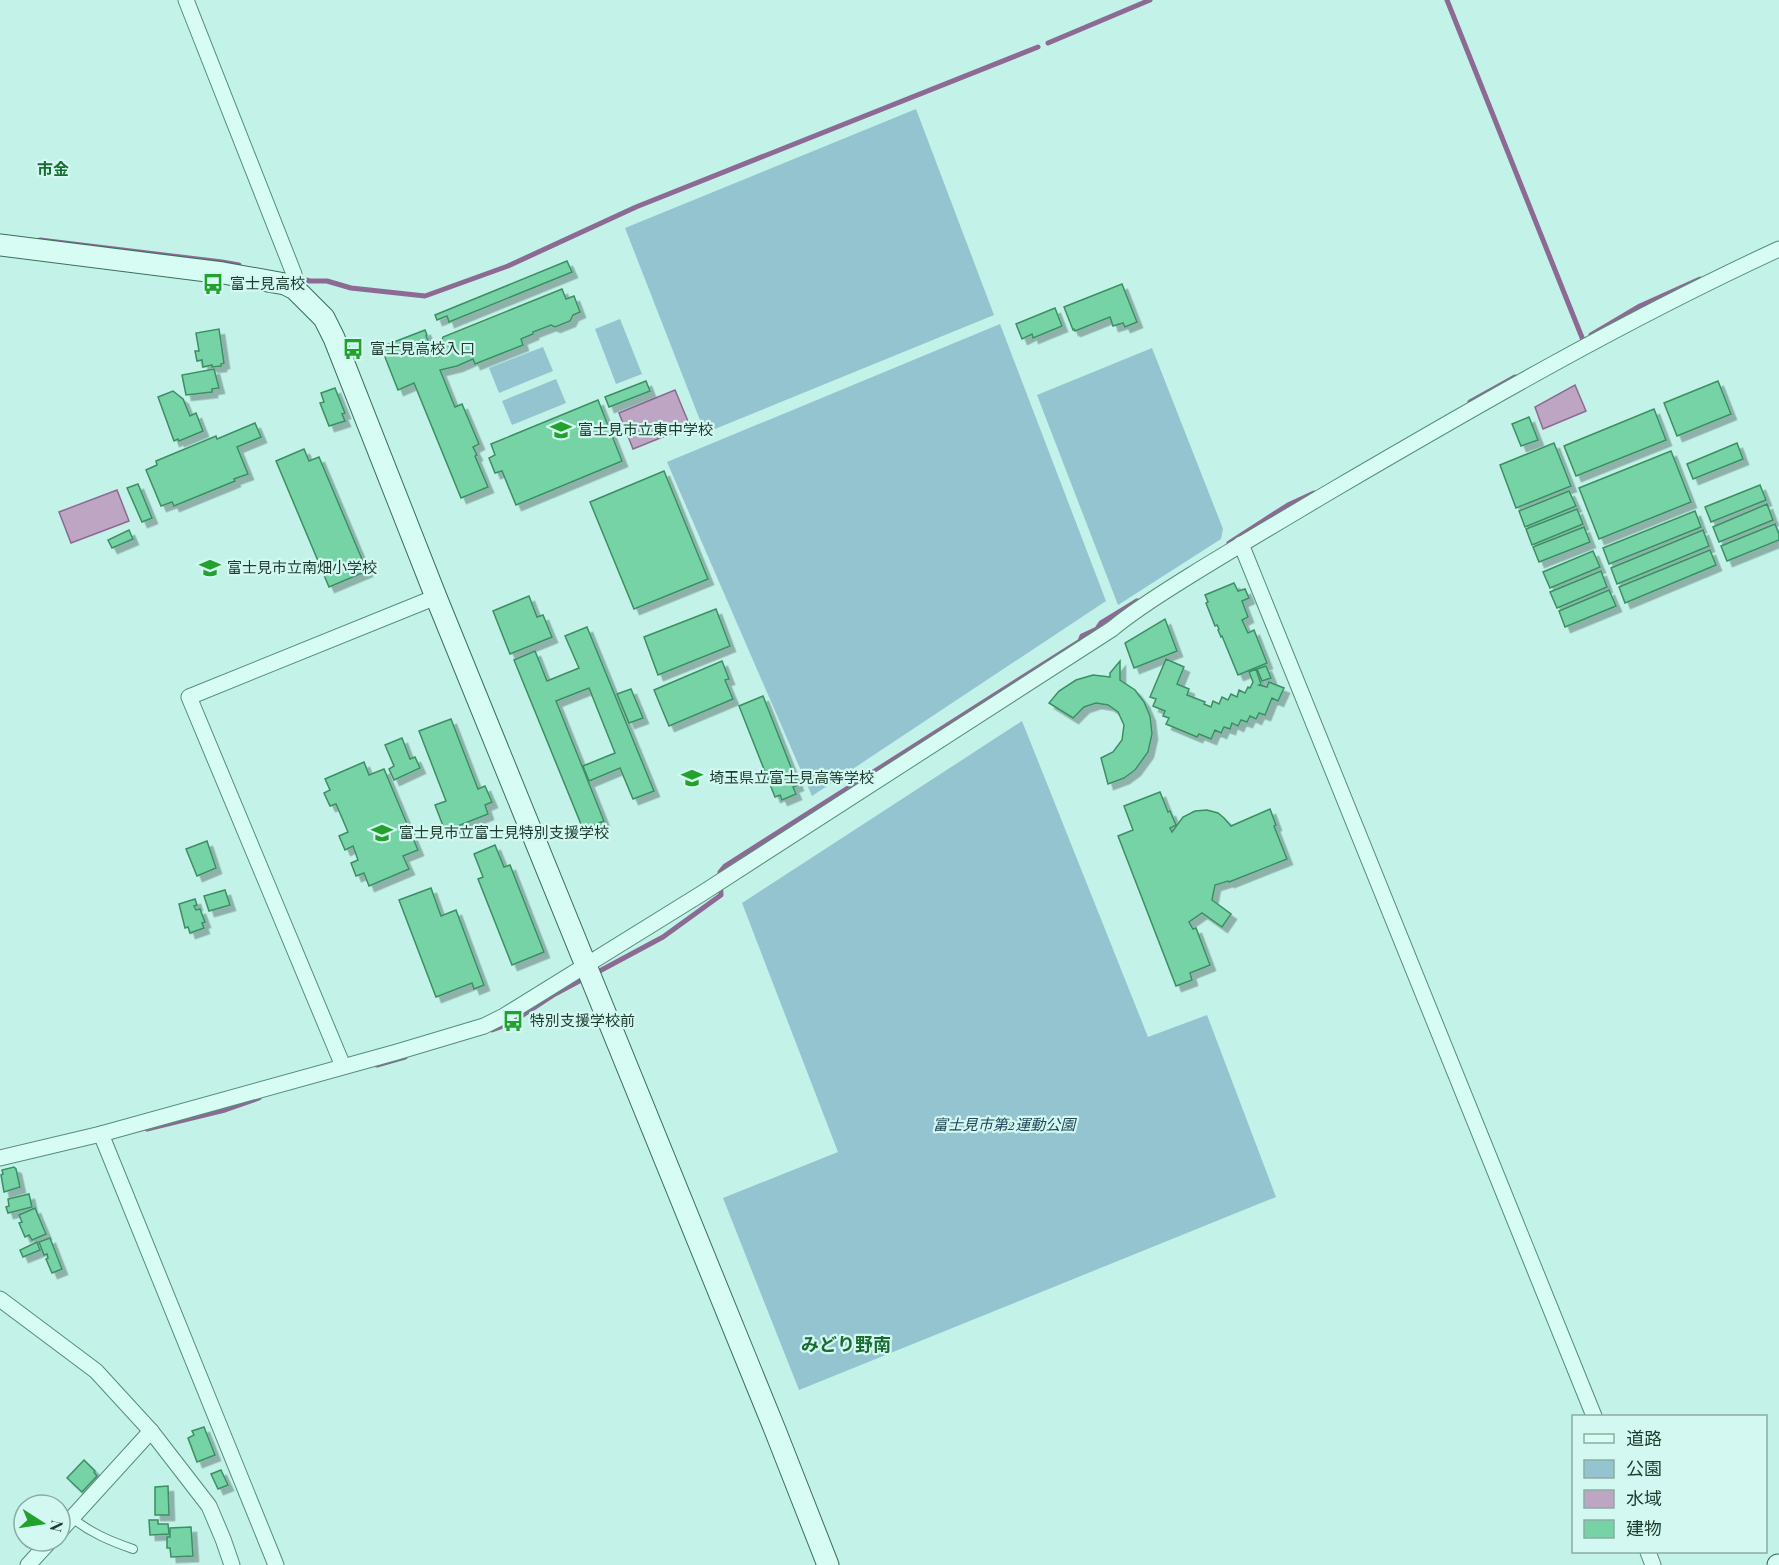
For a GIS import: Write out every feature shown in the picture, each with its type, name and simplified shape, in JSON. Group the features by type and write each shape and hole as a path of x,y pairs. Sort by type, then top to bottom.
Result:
{"street":[{"path":"186,0 294,274 295,289"},
{"path":"0,246 250,277 285,284 295,289 324,318 828,1565"},
{"path":"0,1158 101,1134 343,1066 484,1026 504,1016 701,894 1241,544 1584,345 1779,249"},
{"path":"1241,544 1594,1415"},
{"path":"343,1066 189,697 436,597"},
{"path":"101,1134 276,1565"},
{"path":"0,1299 96,1371 151,1431 209,1506 232,1565"},
{"path":"72,1518 151,1431"},
{"path":"28,1565 39,1553"}],"lane":[{"path":"72,1518 85,1529 133,1549"}],"green space":[{"path":"916,109 994,315 705,433 625,228"},
{"path":"620,319 642,374 616,384 595,329"},
{"path":"1000,324 1106,601 812,796 667,462"},
{"path":"543,347 553,371 499,393 489,368"},
{"path":"1152,348 1223,529 1221,539 1118,605 1037,395"},
{"path":"556,379 566,403 512,425 502,401"},
{"name":"富士見市第2運動公園","path":"1022,721 1148,1037 1207,1015 1276,1197 799,1390 723,1198 838,1152 742,903"}],"water":[{"path":"1575,385 1586,411 1543,429 1535,407"},
{"path":"675,390 690,426 633,449 619,413"},
{"path":"117,490 129,521 71,543 59,512"}],"building":[{"path":"567,261 572,272 449,322 447,316 437,320 435,315"},
{"path":"1122,284 1137,322 1125,327 1123,323 1113,326 1110,317 1073,330 1064,307"},
{"path":"562,289 566,299 574,296 580,312 573,315 570,321 533,332 521,339 523,345 475,364 473,359 440,370 455,407 462,404 479,444 473,447 488,487 461,498 414,383 398,390 381,347 425,330 436,357 439,356 434,344 443,337"},
{"path":"1055,308 1062,326 1033,338 1032,334 1022,339 1016,324"},
{"path":"219,329 224,363 221,366 203,367 202,360 197,361 195,351 199,351 196,333"},
{"path":"214,369 219,388 212,389 212,392 186,395 182,375"},
{"path":"646,381 650,391 609,407 605,397"},
{"path":"1718,381 1731,414 1677,436 1664,403"},
{"path":"335,388 345,413 342,414 345,421 329,426 320,403 324,402 321,393"},
{"path":"173,391 183,399 190,416 196,413 203,431 179,441 178,439 174,441 158,397"},
{"path":"598,400 622,461 516,505 502,471 495,473 489,458 495,455 491,444"},
{"path":"1654,409 1666,440 1576,476 1564,446"},
{"path":"1529,417 1538,440 1521,446 1512,424"},
{"path":"255,423 261,437 237,447 248,474 174,506 172,502 161,506 146,470 157,465 156,461 216,436 217,439"},
{"path":"1554,443 1571,486 1516,508 1500,465"},
{"path":"1737,443 1743,459 1693,479 1687,464"},
{"path":"304,449 309,461 319,457 367,571 329,587 276,461"},
{"path":"1671,451 1691,502 1599,539 1579,488"},
{"path":"664,471 708,579 634,609 590,502"},
{"path":"138,484 152,518 142,522 127,488"},
{"path":"1760,485 1766,500 1711,522 1705,507"},
{"path":"1569,491 1576,506 1525,527 1519,511"},
{"path":"1767,504 1773,520 1719,542 1713,527"},
{"path":"1577,509 1583,524 1532,545 1526,529"},
{"path":"1695,511 1701,527 1609,564 1603,548"},
{"path":"1775,524 1779,540 1727,561 1721,546"},
{"path":"1584,527 1590,542 1539,562 1533,547"},
{"path":"129,530 133,539 112,548 108,540"},
{"path":"1703,530 1709,546 1617,584 1611,568"},
{"path":"1710,550 1716,565 1625,603 1619,587"},
{"path":"1593,551 1600,567 1550,588 1543,572"},
{"path":"1601,571 1607,587 1557,608 1550,592"},
{"path":"1234,583 1238,591 1245,589 1249,598 1242,601 1248,617 1242,620 1248,633 1254,630 1267,663 1238,675 1219,629 1217,625 1215,626 1205,595"},
{"path":"1609,590 1616,606 1565,627 1559,611"},
{"path":"529,596 537,617 543,615 552,637 510,654 493,611"},
{"path":"716,609 730,646 658,675 644,637"},
{"path":"1165,619 1177,651 1134,668 1125,643"},
{"path":"587,627 654,791 633,799 620,768 589,781 583,766 615,753 589,688 556,701 604,821 583,829 514,660 535,651 547,681 579,668 565,636"},
{"path":"1166,659 1184,667 1177,684 1189,689 1187,695 1211,707 1213,701 1219,704 1222,697 1228,700 1231,694 1237,697 1239,690 1245,693 1253,682 1249,672 1256,669 1261,684 1259,685 1267,687 1269,682 1284,688 1278,701 1272,698 1265,715 1259,713 1256,719 1250,716 1247,722 1241,720 1238,726 1232,723 1230,729 1224,727 1221,733 1215,730 1211,739 1199,734 1197,737 1166,724 1169,718 1163,716 1165,711 1153,706 1156,699 1150,697"},
{"path":"722,661 729,679 725,680 733,699 669,726 654,690"},
{"path":"1120,661 1120,680 1135,690 1144,702 1150,716 1152,734 1148,752 1135,770 1124,778 1108,784 1101,758 1113,752 1122,740 1124,725 1118,712 1108,705 1096,703 1084,707 1073,718 1049,703 1059,691 1076,680 1093,675 1110,677 1110,673"},
{"path":"1266,666 1271,678 1262,681 1257,669"},
{"path":"631,689 643,718 629,723 617,694"},
{"path":"763,696 798,785 793,787 796,794 782,800 780,795 775,797 739,706"},
{"path":"451,719 478,789 485,786 492,802 485,805 488,814 445,831 435,805 446,801 419,731"},
{"path":"402,738 410,759 415,757 420,768 394,780 389,769 394,766 385,745"},
{"path":"364,762 369,775 384,769 418,850 403,856 409,869 369,886 364,873 356,876 351,863 358,860 353,846 345,850 339,836 348,832 336,804 330,806 324,793 330,790 325,779"},
{"path":"1160,792 1176,825 1170,828 1172,832 1183,817 1195,811 1207,810 1218,813 1231,826 1270,809 1287,859 1229,882 1215,885 1212,900 1231,914 1222,927 1202,913 1189,922 1193,929 1196,928 1210,965 1190,973 1192,980 1176,986 1118,836 1133,830 1124,806"},
{"path":"207,841 216,868 197,876 186,849"},
{"path":"495,845 504,867 510,865 544,952 512,965 478,879 483,877 474,854"},
{"path":"431,888 441,916 456,910 484,985 474,989 472,983 436,997 399,900"},
{"path":"225,890 230,905 209,911 204,896"},
{"path":"195,899 197,905 194,906 196,910 200,909 205,922 202,923 204,928 190,933 188,927 185,928 179,904"},
{"path":"14,1167 20,1187 4,1192 2,1170"},
{"path":"29,1194 32,1207 8,1213 6,1207 9,1206 8,1199"},
{"path":"35,1208 46,1234 32,1240 29,1235 25,1237 19,1223 22,1222 19,1215"},
{"path":"50,1238 62,1269 52,1273 46,1259 47,1254 44,1255 39,1242"},
{"path":"37,1242 40,1250 23,1257 20,1250"},
{"path":"204,1427 215,1455 197,1462 188,1438 194,1435 192,1431"},
{"path":"84,1460 97,1476 82,1492 67,1478"},
{"path":"221,1470 228,1485 218,1489 211,1474"},
{"path":"168,1486 169,1515 155,1515 155,1487"},
{"path":"149,1520 158,1520 158,1524 168,1524 169,1534 150,1535"},
{"path":"191,1527 193,1556 171,1557 170,1548 167,1548 170,1528"}],"waterway":[{"path":"1048,43 1150,0"},
{"path":"1447,0 1583,340"},
{"path":"295,277 310,281 327,281 351,288 425,296 508,266 636,207 1038,47"},
{"path":"40,240 239,265"},
{"path":"1591,335 1640,306 1700,279"},
{"path":"1470,402 1515,377"},
{"path":"1229,543 1288,505 1314,493"},
{"path":"594,974 663,937 721,895 720,872 725,866 1080,641 1082,636 1097,629 1101,623 1137,601"},
{"path":"492,1030 509,1024 555,994 585,978"},
{"path":"377,1065 405,1057"},
{"path":"147,1129 225,1110 259,1098"}],"place":[{"name":"富士見高校","path":"213,284"},
{"name":"富士見高校入口","path":"353,349"},
{"name":"富士見市立東中学校","path":"561,430"},
{"name":"富士見市立南畑小学校","path":"210,568"},
{"name":"埼玉県立富士見高等学校","path":"692,778"},
{"name":"富士見市立富士見特別支援学校","path":"382,833"},
{"name":"特別支援学校前","path":"513,1021"}],"district":[{"name":"市金","path":"53,169"},
{"name":"みどり野南","path":"846,1345"}]}
